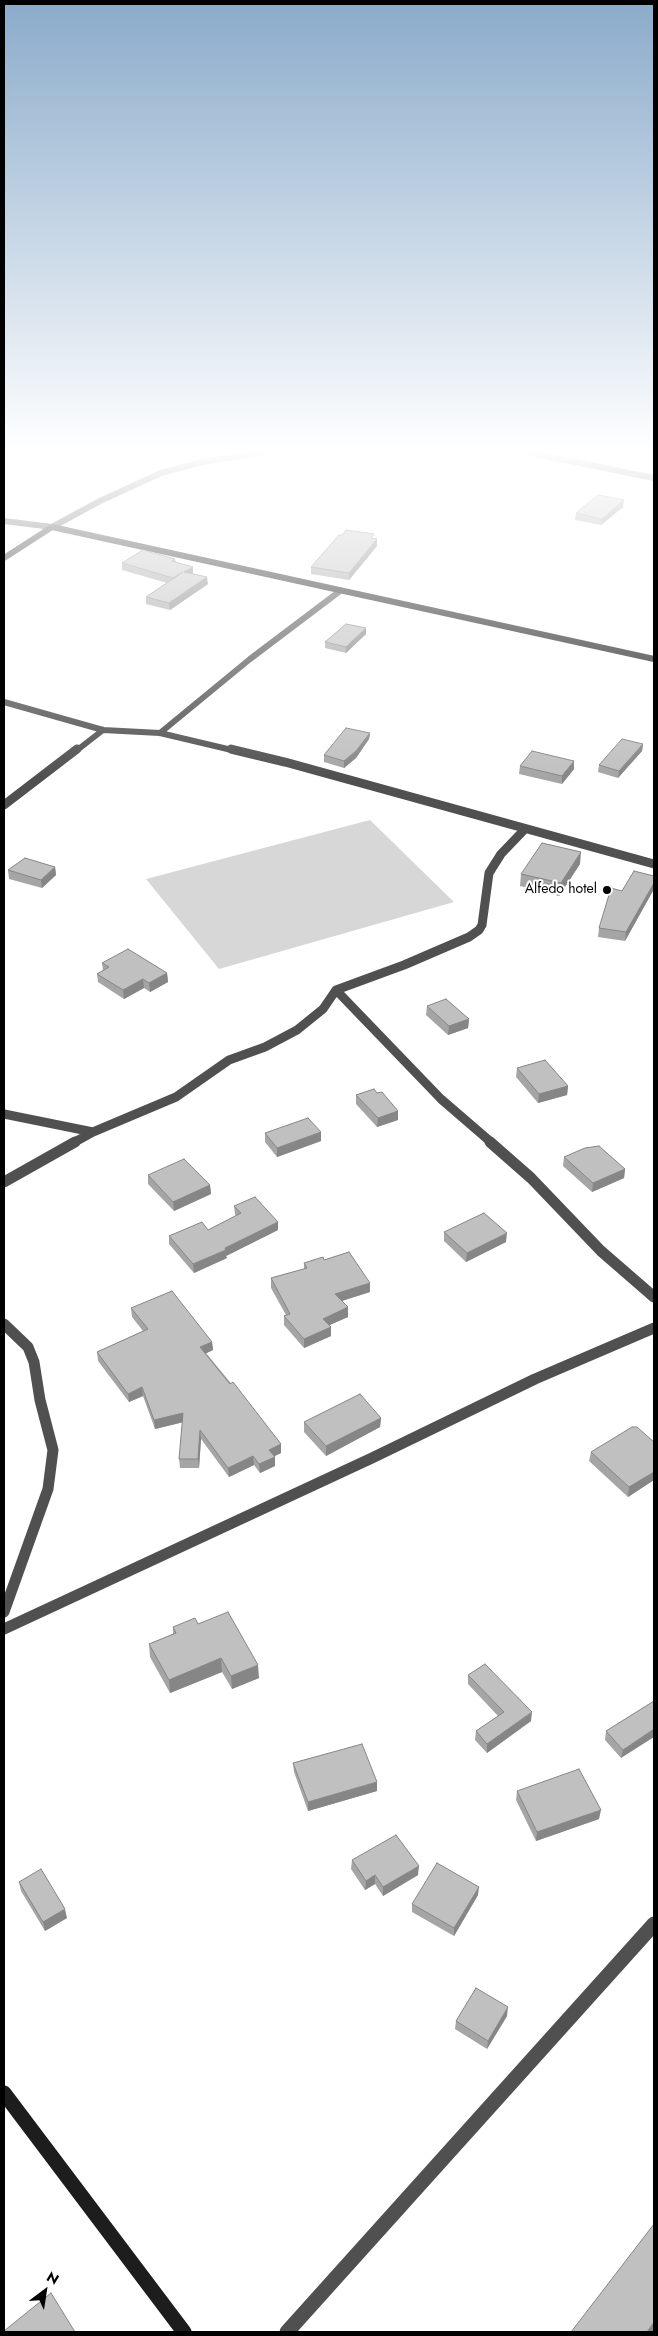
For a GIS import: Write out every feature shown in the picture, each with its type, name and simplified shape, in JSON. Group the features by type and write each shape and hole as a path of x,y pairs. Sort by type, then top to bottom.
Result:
{"street":[{"path":"201,560 654,659"},
{"path":"160,733 250,659 340,591"},
{"path":"4,702 103,730 160,733 285,762 524,830 654,864"},
{"path":"4,805 103,730"},
{"path":"4,1182 93,1132 176,1097 229,1060 265,1047 297,1030 323,1009 336,990 469,937 479,930 482,925 490,873 501,854 524,830"},
{"path":"336,990 441,1099 531,1178 601,1251 654,1297"},
{"path":"4,1114 93,1132"},
{"path":"4,1324 28,1347 34,1362 40,1400 53,1450 48,1489 4,1612"},
{"path":"4,1629 372,1458 536,1379 654,1328"},
{"path":"287,2332 654,1924"},
{"path":"4,2092 184,2332"}],"shaded area":[{"path":"370,820 454,902 219,969 146,879"}],"building":[{"path":"127,560 173,560 172,561 193,567 184,572 207,577 169,603 146,597 183,572 173,578 122,563"},
{"path":"317,560 360,560 349,573 311,567"},
{"path":"346,624 366,628 346,647 325,642"},
{"path":"346,728 370,733 356,751 344,761 324,755"},
{"path":"622,739 643,744 619,771 599,765"},
{"path":"532,751 574,761 562,776 520,766"},
{"path":"542,843 581,852 561,883 521,874"},
{"path":"25,858 55,867 41,880 8,870"},
{"path":"634,871 654,876 654,883 626,932 599,928 611,888 622,891"},
{"path":"128,949 167,973 149,983 143,979 123,990 97,974 109,967 102,963"},
{"path":"446,999 469,1019 449,1026 427,1006"},
{"path":"545,1060 568,1086 539,1094 517,1068"},
{"path":"374,1089 377,1093 382,1092 398,1111 378,1118 356,1095"},
{"path":"308,1118 321,1132 277,1148 265,1133"},
{"path":"599,1146 625,1169 593,1183 564,1157 585,1148"},
{"path":"184,1159 210,1185 173,1202 148,1175"},
{"path":"255,1197 278,1222 225,1248 226,1250 193,1264 169,1236 202,1222 208,1230 241,1213 234,1206"},
{"path":"484,1213 507,1233 467,1253 444,1232"},
{"path":"349,1252 370,1283 335,1294 348,1307 323,1319 331,1327 304,1339 284,1316 290,1314 271,1278 307,1268 304,1263 323,1257 324,1260"},
{"path":"172,1291 212,1342 200,1347 230,1384 233,1382 281,1444 269,1450 275,1457 259,1464 253,1456 228,1468 200,1430 198,1459 179,1459 183,1413 154,1420 142,1387 128,1394 97,1352 148,1329 131,1308"},
{"path":"360,1394 381,1418 326,1446 304,1422"},
{"path":"632,1427 637,1427 654,1442 654,1472 629,1487 591,1452"},
{"path":"228,1612 258,1665 231,1676 221,1658 169,1680 149,1644 176,1633 173,1627 195,1618 198,1624"},
{"path":"485,1664 532,1712 487,1744 476,1731 504,1712 468,1675"},
{"path":"654,1701 654,1729 623,1750 606,1731"},
{"path":"362,1744 377,1782 308,1802 293,1763"},
{"path":"579,1769 601,1810 537,1832 517,1791"},
{"path":"396,1835 419,1866 383,1887 375,1875 366,1881 352,1860"},
{"path":"437,1863 479,1887 454,1928 412,1904"},
{"path":"41,1869 65,1909 43,1922 19,1882"},
{"path":"476,1988 508,2007 488,2041 456,2021"},
{"path":"654,2224 654,2322 647,2332 571,2332"},
{"path":"51,2293 75,2332 4,2332 4,2331"}],"place":[{"name":"Alfedo hotel","path":"607,890"}]}
